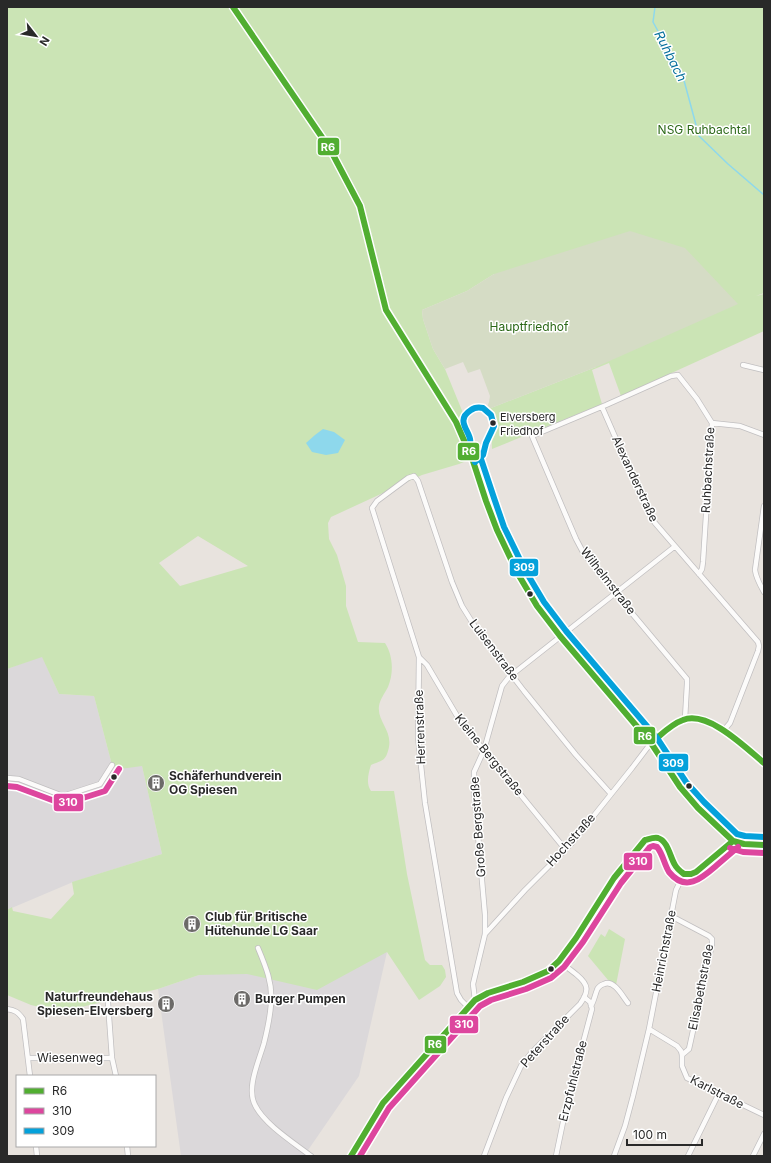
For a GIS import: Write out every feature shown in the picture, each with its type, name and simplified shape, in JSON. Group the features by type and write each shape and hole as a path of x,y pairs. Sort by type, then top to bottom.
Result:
{"main road":[{"path":"233,7 330,149 360,206 386,310 456,422 473,461 491,516 518,574 537,606 560,636 651,743 680,787 698,808 733,841 739,844 764,845"}],"street":[{"path":"743,365 764,370"},
{"name":"Ruhbachstraße","path":"602,407 671,376 678,375 697,399 712,423 703,562 702,569 699,574"},
{"name":"Wilhelmstraße","path":"602,407 532,436 576,539 584,554 687,680 686,718"},
{"name":"Alexanderstraße","path":"602,407 648,512 655,523 674,547 755,638 759,646 730,723 724,730"},
{"path":"712,423 740,426 764,436"},
{"name":"Herrenstraße","path":"418,481 414,476 408,478 377,502 372,508 419,657 418,737 425,803 457,993 461,1000 468,1006"},
{"name":"Luisenstraße","path":"418,481 452,582 462,606 478,630 524,691 576,755 611,794"},
{"path":"764,506 755,570 764,592"},
{"name":"Große Bergstraße","path":"475,1000 473,984 485,934 485,915 474,789 474,772 484,750 502,686 512,674 674,547"},
{"name":"Kleine Bergstraße","path":"419,657 427,665 463,726 565,849"},
{"path":"686,718 709,722 718,726 764,763"},
{"name":"Hochstraße","path":"485,934 525,890 572,843 651,743 678,722 686,718"},
{"path":"7,778 19,779 63,796 100,784 112,765"},
{"path":"351,1156 383,1103 468,1006 488,992 535,977 548,970 559,961 576,938 614,878 645,840 652,837 658,837 662,840 676,866 684,874 696,872 733,841"},
{"name":"Heinrichstraße","path":"614,1156 625,1126 649,1029 676,890 684,874"},
{"name":"Elisabethstraße","path":"670,916 710,936 712,939 688,1049 682,1055"},
{"path":"258,948 270,978 272,989 264,1042 252,1083 254,1104 258,1112 268,1122 311,1156"},
{"path":"559,961 584,980 587,986 587,992 584,997 591,1006"},
{"name":"Erzpfuhlstraße","path":"556,1156 566,1103 592,1009 591,1006 597,989 606,983 610,983 628,1004"},
{"name":"Peterstraße","path":"484,1156 506,1098 521,1066 532,1052 580,1004 584,997"},
{"path":"108,1004 112,1058 116,1075"},
{"path":"7,1009 14,1010 23,1019 30,1075"},
{"path":"649,1029 677,1046 682,1055"},
{"name":"Karlstraße","path":"682,1055 682,1066 688,1078 764,1115"},
{"name":"Wiesenweg","path":"28,1058 112,1058"},
{"path":"688,1156 719,1093"},
{"path":"753,1156 764,1134"}],"shaded area":[{"path":"42,656 59,694 94,696 112,765 142,766 162,854 73,882 7,910 7,669"},
{"path":"235,936 387,952 359,1076 304,1156 181,1156 158,989 199,975"}],"green space":[{"name":"NSG Ruhbachtal","path":"7,7 229,7 322,134 237,7 764,7 764,293 756,296 764,294 764,331 621,396 609,363 592,370 602,404 492,449 491,423 486,410 596,367 494,274 467,291 422,310 423,319 433,349 445,369 463,413 476,457 459,464 422,475 331,517 328,523 329,539 337,555 346,586 346,606 358,642 385,643 390,653 392,670 390,682 379,706 380,716 387,731 389,747 385,758 371,765 368,775 368,785 371,791 394,791 407,874 425,960 430,965 442,965 445,970 446,977 440,986 419,1000 387,952 317,990 247,974 199,975 158,989 60,1012 31,1005 7,995 7,910 12,907 13,911 51,919 74,894 72,882 162,854 142,766 120,769 112,765 94,696 59,694 42,657 7,669","holes":["198,536 248,566 180,586 159,563"]},
{"name":"Hauptfriedhof","path":"630,231 685,248 738,304 596,367 486,410 490,396 480,369 468,373 463,362 445,369 433,349 423,319 422,310 467,291 494,274"},
{"path":"609,929 625,939 616,985 608,980 588,956 601,934 605,937"}],"water":[{"path":"323,429 334,432 345,440 338,453 326,455 312,452 306,443"}],"waterway":[{"name":"Ruhbach","path":"655,7 653,22 682,73 699,136 728,164 764,195"}],"transit line":[{"name":"R6","path":"233,7 330,149 360,206 386,310 456,422 473,461 497,530 518,574 537,606 560,636 651,743 680,787 698,808 733,841 744,844 764,845"},
{"name":"309","path":"466,449 470,444 470,440 464,425 463,420 465,415 474,408 483,408 491,415 494,426 486,443 483,455 475,462"},
{"name":"309","path":"479,453 504,527 525,570 544,602 566,631 657,738 686,782 704,802 737,834 764,837"},
{"name":"R6","path":"651,743 674,724 693,718 704,720 715,725 737,740 764,763"},
{"name":"310","path":"7,786 17,787 64,804 105,791 119,769"},
{"name":"R6","path":"351,1156 383,1103 475,1000 488,993 523,982 548,971 559,961 576,938 614,878 645,840 658,838 664,842 673,862 684,874 696,872 733,841"},
{"name":"310","path":"360,1156 389,1108 480,1006 491,1000 526,989 551,978 564,967 583,942 621,883 650,847 657,847 669,872 682,882 694,881 706,875 738,847"},
{"name":"310","path":"730,848 743,852 764,853"}],"place":[{"name":"Elversberg Friedhof","path":"493,423"},
{"name":"Schäferhundverein OG Spiesen","path":"156,783"},
{"name":"Club für Britische Hütehunde LG Saar","path":"192,924"},
{"name":"Burger Pumpen","path":"242,999"},
{"name":"Naturfreundehaus Spiesen-Elversberg","path":"166,1004"}]}
